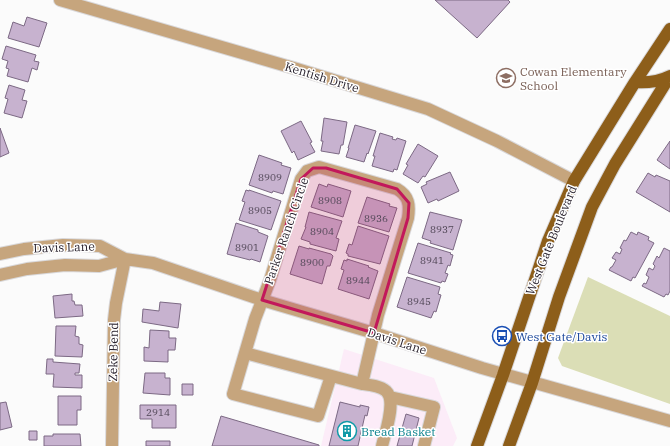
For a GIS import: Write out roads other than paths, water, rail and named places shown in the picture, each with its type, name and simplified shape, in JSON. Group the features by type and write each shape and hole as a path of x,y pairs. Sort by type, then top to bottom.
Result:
{"main road":[{"name":"West Gate Boulevard","path":"478,446 548,241 574,181 635,82 670,29"},
{"path":"635,82 650,83 670,76"},
{"path":"509,446 532,383 559,297 592,207 615,164 670,76"}],"street":[{"name":"Kentish Drive","path":"60,0 428,109 491,138 574,181"},
{"name":"Parker Ranch Circle","path":"331,376 318,416 233,394 245,352 270,280 301,179 307,171 319,167 397,189 406,196 409,203 410,211 374,334 362,384"},
{"name":"Davis Lane","path":"0,254 24,249 63,245 100,246 125,259 153,263 262,300 503,375 670,421"},
{"name":"Davis Lane","path":"0,275 27,269 65,265 99,266 125,259"},
{"name":"Zeke Bend","path":"112,446 114,320 125,259"},
{"path":"245,352 373,386 385,391 390,397 391,405 382,446"},
{"path":"390,397 434,407 424,446"}],"place":[{"name":"Cowan Elementary School","path":"506,78"},
{"name":"West Gate/Davis","path":"502,336"},
{"name":"Bread Basket","path":"347,431"}]}
